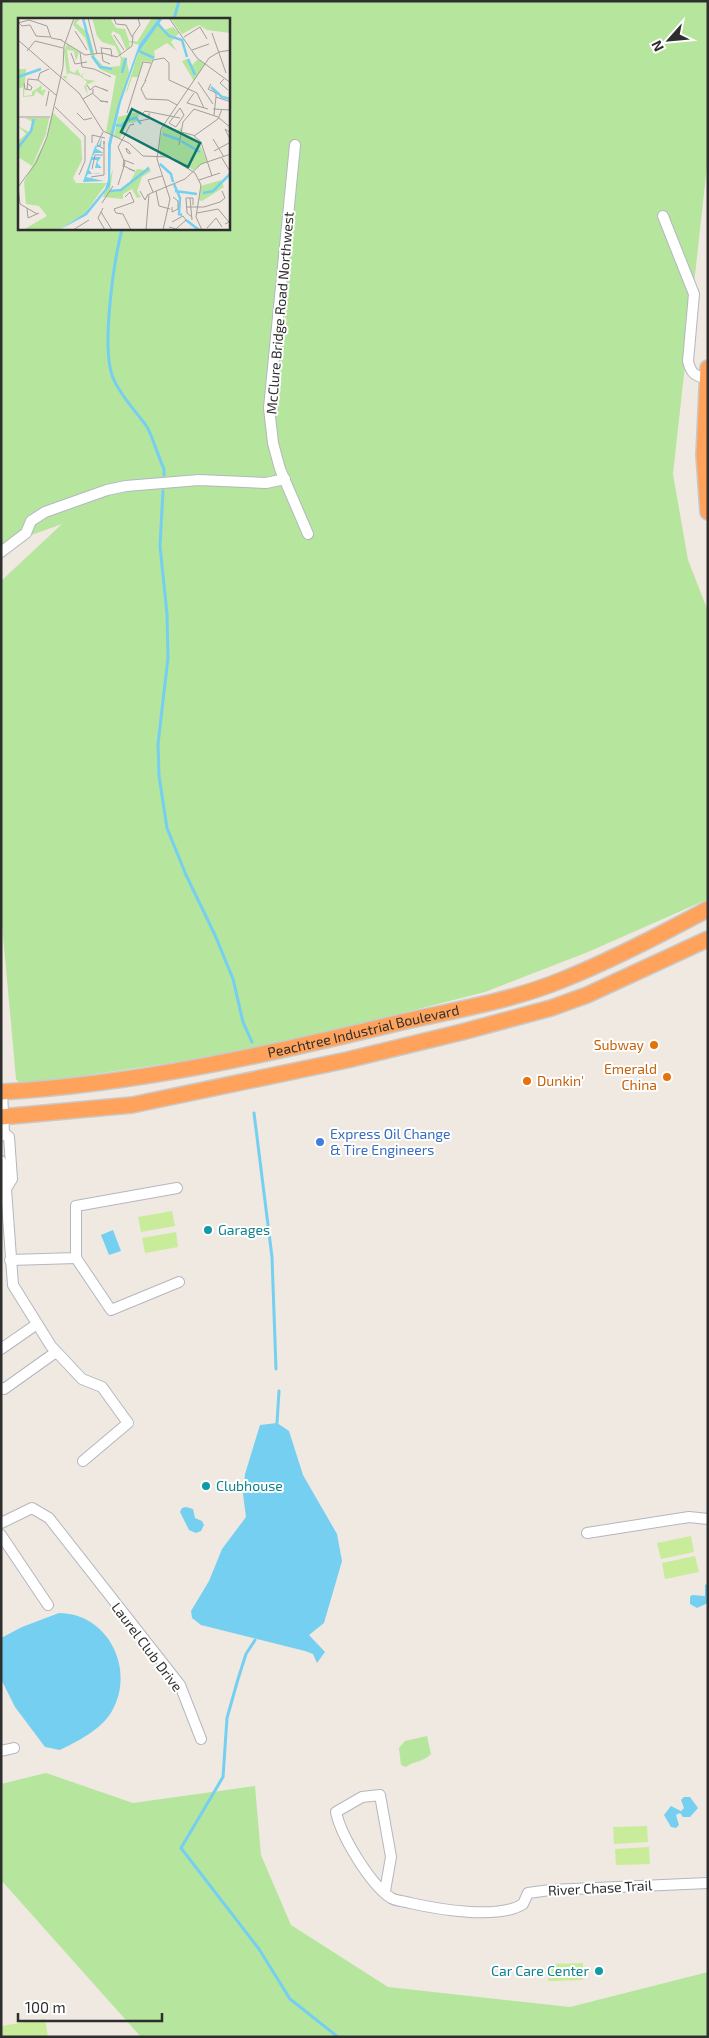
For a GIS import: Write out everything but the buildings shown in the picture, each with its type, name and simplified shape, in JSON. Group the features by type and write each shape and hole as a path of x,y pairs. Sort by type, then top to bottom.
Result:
{"highway":[{"path":"708,368 704,455 708,512"},
{"name":"Peachtree Industrial Boulevard","path":"2,1092 77,1086 191,1069 379,1028 531,991 562,980 639,946 708,910"},
{"name":"Peachtree Industrial Boulevard","path":"2,1117 132,1105 347,1060 462,1032 551,1008 587,994 708,939"}],"street":[{"name":"McClure Bridge Road Northwest","path":"295,145 269,408 273,443 285,480 308,534"},
{"path":"663,216 694,294 688,361 691,372 696,376 708,379"},
{"path":"1,552 26,533 32,521 45,512 107,490 126,486 199,480 266,483 285,480"},
{"path":"2,1092 3,1134 9,1137 12,1179 6,1189"},
{"path":"1,1161 6,1189 4,1209 6,1242 13,1286 56,1352 82,1380 102,1387 128,1423 83,1461"},
{"path":"176,1188 76,1206 76,1258 111,1310 179,1282"},
{"path":"10,1260 76,1258"},
{"path":"1,1349 37,1324"},
{"path":"1,1388 4,1389 56,1352"},
{"name":"Laurel Club Drive","path":"1,1524 32,1508 49,1518 81,1562 180,1685 201,1739"},
{"path":"587,1533 689,1517 708,1519"},
{"path":"1,1534 48,1605"},
{"path":"1,1752 14,1748"},
{"name":"River Chase Trail","path":"385,1891 391,1857 380,1795 362,1796 336,1812 340,1829 368,1874 392,1899 462,1912 516,1909 522,1904 528,1893 550,1890 708,1883"}],"green space":[{"path":"1,1 708,1 708,157 673,474 688,560 708,611 708,899 588,952 485,992 313,1036 183,1061 21,1085 16,1079 1,913 1,581 62,524 1,546"},
{"path":"172,1211 175,1226 141,1232 138,1217"},
{"path":"176,1232 178,1247 145,1253 142,1238"},
{"path":"691,1536 694,1552 661,1559 657,1543"},
{"path":"695,1556 699,1572 665,1579 662,1563"},
{"path":"427,1736 431,1754 425,1759 406,1767 401,1765 399,1748 405,1741"},
{"path":"46,1773 133,1803 255,1786 261,1855 291,1925 388,1987 570,2007 708,1972 708,2037 141,2037 1,1880 1,1784"},
{"path":"647,1826 648,1842 614,1844 613,1827"},
{"path":"649,1847 650,1864 616,1865 615,1849"},
{"path":"583,1963 583,1980 548,1981 548,1964"},
{"path":"45,2019 48,2037 1,2037 1,2026"}],"water":[{"path":"113,1230 121,1251 109,1255 101,1235"},
{"path":"277,1423 289,1431 303,1475 337,1534 342,1561 324,1623 309,1635 325,1652 317,1663 313,1654 305,1651 201,1625 192,1618 191,1611 209,1581 222,1549 246,1517 243,1494 245,1474 260,1425"},
{"path":"182,1508 193,1509 195,1518 202,1521 204,1525 201,1531 196,1533 189,1530 180,1512"},
{"path":"708,1583 708,1603 697,1608 690,1604 690,1597 692,1595 705,1596 705,1585"},
{"path":"59,1613 76,1616 91,1623 104,1633 113,1647 119,1662 121,1678 119,1695 112,1711 102,1724 89,1734 60,1750 45,1747 15,1707 1,1679 1,1638 22,1627"},
{"path":"684,1797 690,1797 698,1808 690,1817 683,1817 680,1813 676,1815 679,1825 676,1828 671,1827 664,1815 671,1806 681,1811 684,1808 681,1800"}],"waterway":[{"path":"174,18 179,1"},
{"path":"122,230 112,283 108,328 110,367 121,393 149,431 164,469 164,475"},
{"path":"163,491 160,546 167,614 168,658 158,744 159,776 167,828 233,979 243,1022 252,1042"},
{"path":"254,1113 272,1257 276,1369"},
{"path":"277,1423 279,1391"},
{"path":"255,1640 246,1654 227,1718 223,1777 181,1848 259,1949 290,1999 338,2037"}],"place":[{"name":"Subway","path":"654,1045"},
{"name":"Emerald China","path":"667,1077"},
{"name":"Dunkin'","path":"527,1081"},
{"name":"Express Oil Change & Tire Engineers","path":"320,1142"},
{"name":"Garages","path":"208,1230"},
{"name":"Clubhouse","path":"206,1486"},
{"name":"Car Care Center","path":"599,1971"}]}
